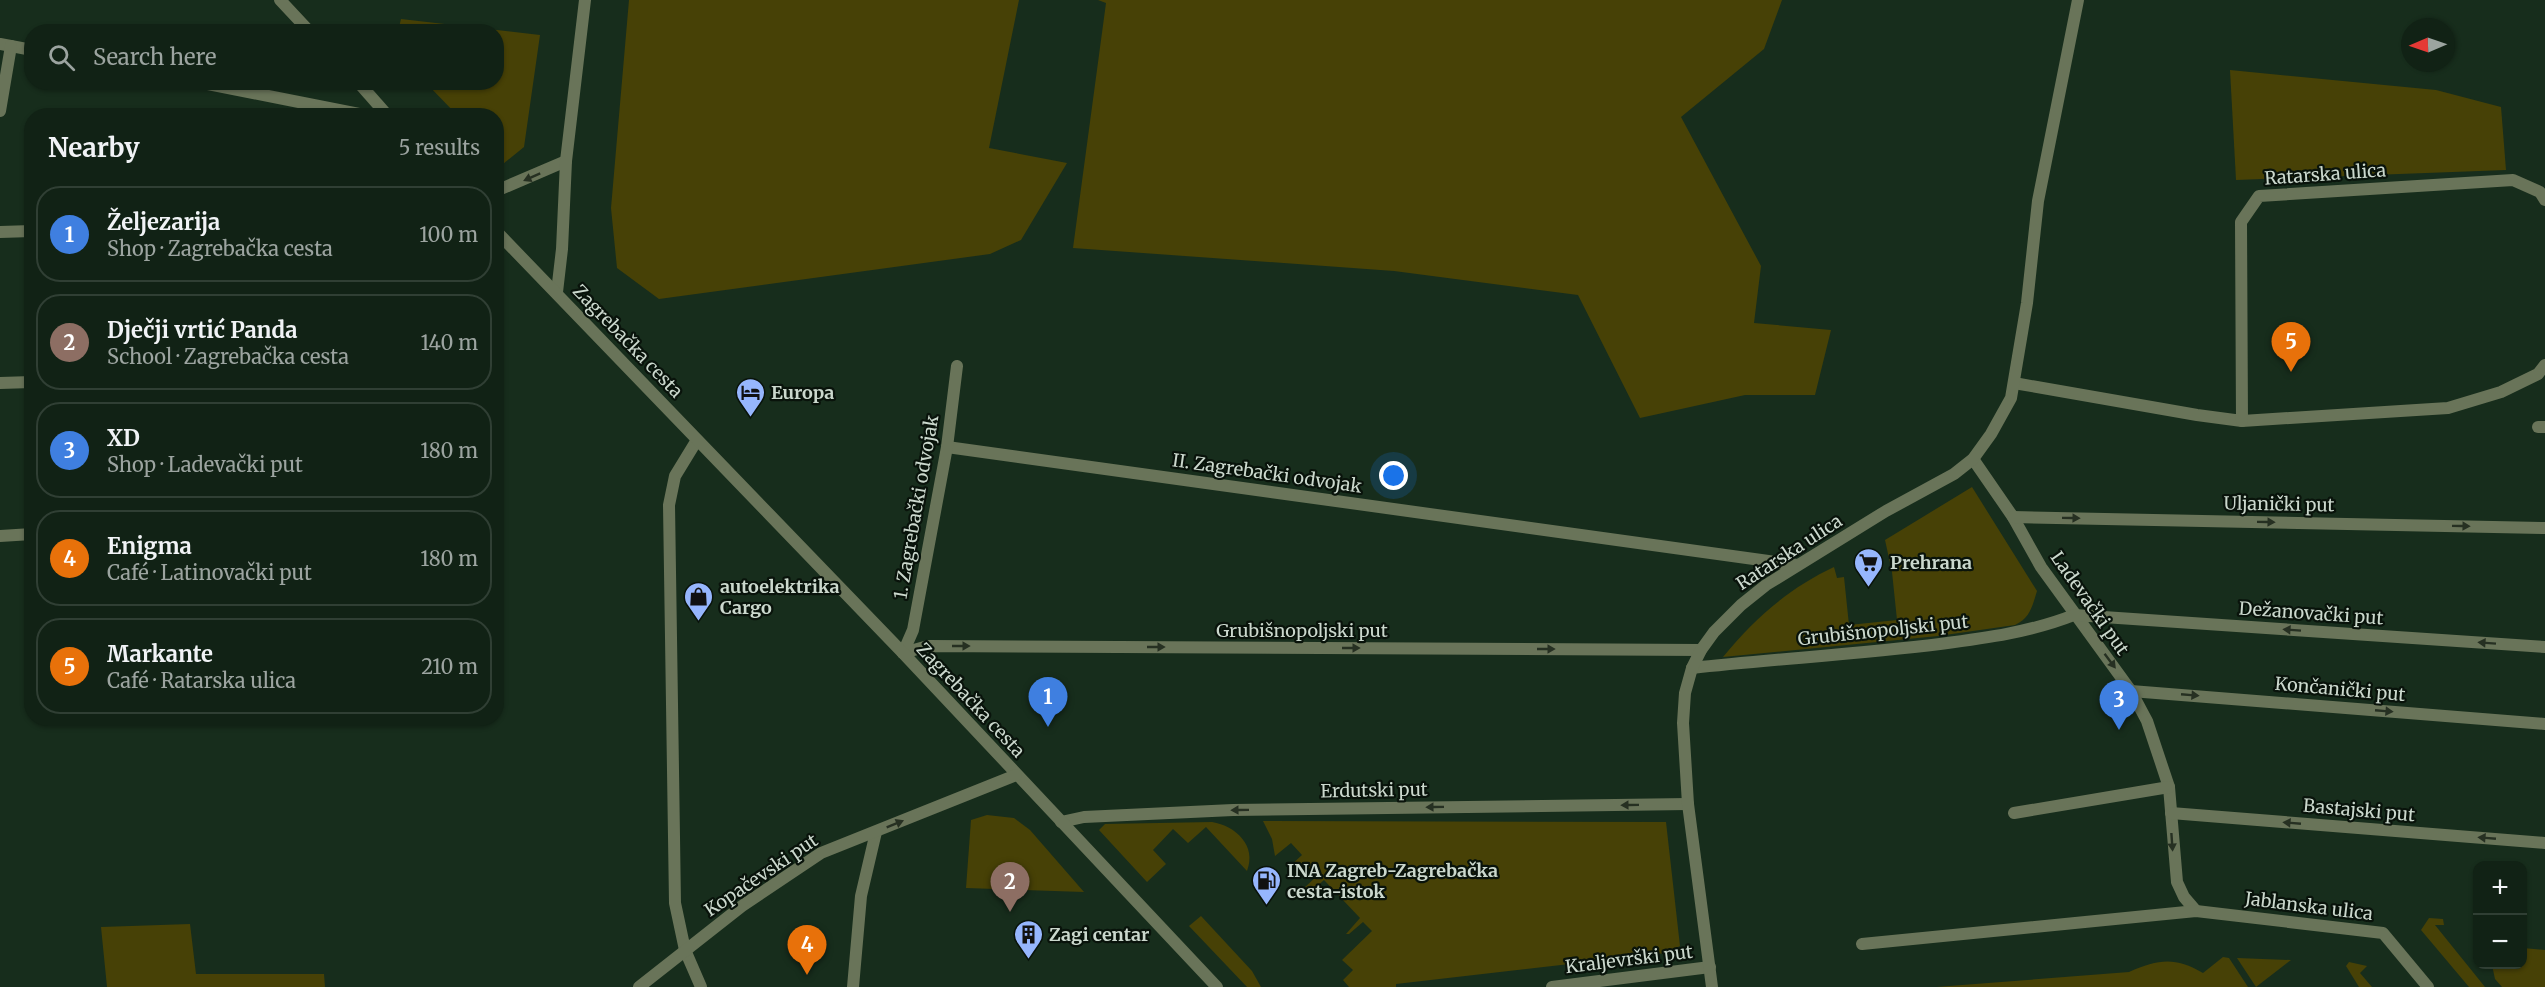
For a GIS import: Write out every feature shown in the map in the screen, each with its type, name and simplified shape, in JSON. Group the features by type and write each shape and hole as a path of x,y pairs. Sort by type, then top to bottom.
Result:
{"street":[{"path":"280,0 302,24"},
{"name":"Zagrebačka cesta","path":"557,292 562,249 566,161 585,0"},
{"name":"Ratarska ulica","path":"1712,987 1688,804 1683,723 1685,693 1692,668 1714,632 1741,605 1797,565 1886,511 1954,474 1972,459 1991,434 2011,398 2027,303 2038,201 2078,0"},
{"path":"0,111 6,45 24,48"},
{"path":"238,90 328,108"},
{"path":"365,90 381,108"},
{"path":"504,188 566,161"},
{"name":"Ratarska ulica","path":"2242,421 2241,222 2259,196 2513,180 2540,192 2545,200"},
{"path":"0,232 24,231"},
{"name":"Zagrebačka cesta","path":"504,239 903,653 1217,987"},
{"path":"2014,383 2242,421 2448,408 2501,393 2538,374 2545,365"},
{"name":"1. Zagrebački odvojak","path":"903,653 913,630 947,447 957,366"},
{"path":"0,383 24,382"},
{"path":"697,440 675,476 669,505 675,903 685,950 700,987"},
{"name":"II. Zagrebački odvojak","path":"947,447 1797,565"},
{"name":"Ladevački put","path":"1972,459 2013,517 2041,567 2074,615 2132,691 2147,721 2169,787 2177,882 2184,897 2196,911"},
{"name":"Uljanički put","path":"2013,517 2545,528"},
{"path":"0,536 24,534"},
{"name":"Grubišnopoljski put","path":"1692,668 1895,650 2021,632 2052,624 2074,615"},
{"name":"Dežanovački put","path":"2074,615 2545,648"},
{"name":"Grubišnopoljski put","path":"903,653 928,646 1701,650"},
{"name":"Končanički put","path":"2132,691 2545,724"},
{"name":"Kopačevski put","path":"639,987 742,906 821,853 1016,775"},
{"path":"2014,813 2169,787"},
{"name":"Erdutski put","path":"1061,822 1084,817 1233,810 1688,804"},
{"name":"Bastajski put","path":"2170,813 2545,843"},
{"path":"853,987 861,896 876,832"},
{"path":"1862,944 2196,911"},
{"name":"Jablanska ulica","path":"2196,911 2383,933 2428,987"},
{"name":"Kraljevrški put","path":"1552,987 1710,967"}],"shaded area":[{"path":"629,0 1019,0 989,148 1067,163 1021,240 990,254 659,299 617,268 611,208"},
{"path":"1098,0 1782,0 1764,49 1681,117 1761,266 1754,323 1831,330 1815,395 1745,395 1640,418 1578,295 1394,271 1073,248 1106,3"},
{"path":"401,19 444,24 400,24"},
{"path":"504,31 540,35 524,147 504,163 504,108 450,108 433,90 504,90"},
{"path":"2230,70 2436,90 2501,107 2506,170 2236,180"},
{"path":"1972,487 2037,591 2030,611 2020,622 2015,625 1938,636 1723,657 1773,606 1802,585 1834,567 1837,578 1844,577 1849,625 1897,620 1892,572 1885,540"},
{"path":"987,815 1014,818 1030,830 1084,892 966,888 971,820"},
{"path":"1263,821 1666,822 1680,946 1666,953 1396,984 1396,987 1349,987 1343,980 1353,970 1342,960 1372,931 1363,922 1346,934 1360,918 1324,880 1313,890 1306,891 1304,888 1317,876 1303,862 1289,873 1291,865 1302,855 1291,843 1275,856 1272,839"},
{"path":"1212,822 1229,828 1247,846 1249,862 1247,871 1206,827 1188,843 1173,829 1153,850 1166,864 1147,882 1099,830 1105,824"},
{"path":"1201,916 1252,971 1261,987 1247,987 1189,926"},
{"path":"2429,918 2443,919 2444,925 2435,925 2485,987 2469,987 2421,930"},
{"path":"190,924 196,974 324,974 325,987 107,987 101,927"},
{"path":"2527,948 2545,950 2545,987 2502,987 2495,979 2493,969 2527,969"},
{"path":"2223,957 2229,958 2248,987 1936,987 2129,972 2158,962 2184,964 2203,973"},
{"path":"2237,958 2291,960 2256,987"},
{"path":"2349,962 2367,966 2360,973 2372,987 2359,987 2346,966"}],"place":[{"name":"Markante","path":"2291,372"},
{"name":"Europa","path":"750,418"},
{"name":"Prehrana","path":"1869,588"},
{"name":"autoelektrika Cargo","path":"699,622"},
{"name":"Željezarija","path":"1048,727"},
{"name":"XD","path":"2119,730"},
{"name":"INA Zagreb-Zagrebačka cesta-istok","path":"1266,906"},
{"name":"Dječji vrtić Panda","path":"1010,912"},
{"name":"Zagi centar","path":"1028,960"},
{"name":"Enigma","path":"807,975"}]}
